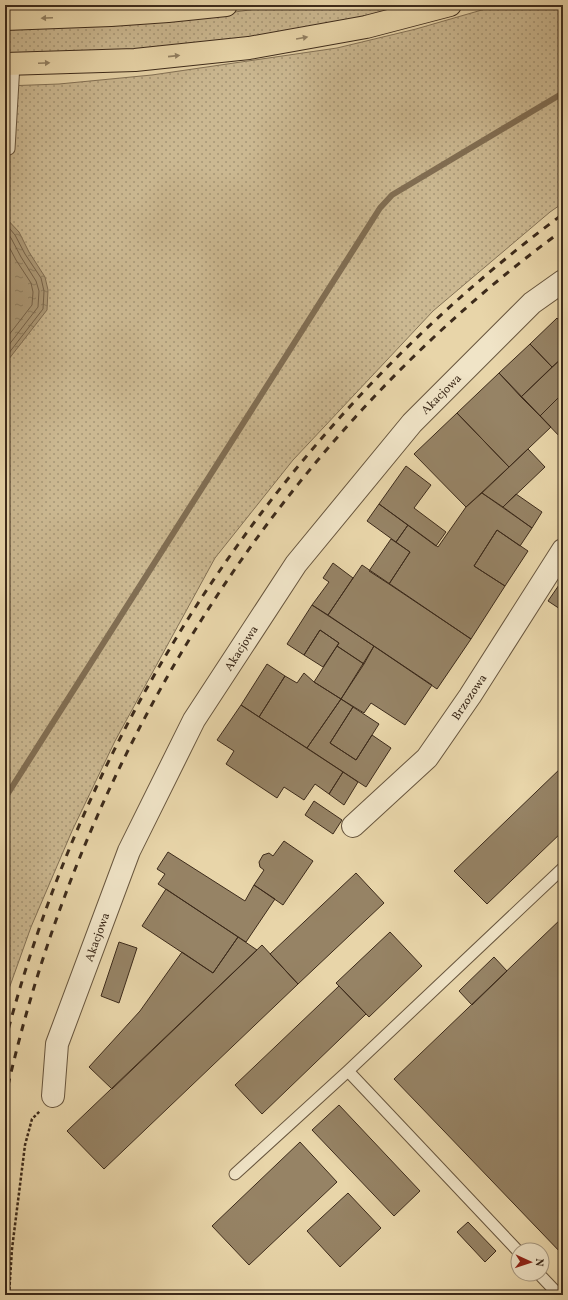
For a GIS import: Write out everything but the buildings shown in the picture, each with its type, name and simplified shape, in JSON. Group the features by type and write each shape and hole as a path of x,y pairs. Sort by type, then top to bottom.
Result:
{"main road":[{"path":"5,19 111,15 226,5"},
{"path":"10,64 135,60 249,48 366,27 450,5"}],"street":[{"name":"Akacjowa","path":"53,1096 57,1044 123,866 194,720 296,564 412,423 532,303 563,281"},
{"name":"Brzozowa","path":"353,826 427,758 470,696 563,550"}],"lane":[{"path":"9,149 10,64"},
{"path":"235,1174 348,1071 563,868"},
{"path":"348,1071 510,1243"},
{"path":"547,1282 559,1295"}],"path":[{"path":"9,1295 12,1249 25,1145 32,1119 53,1096"}],"shaded area":[{"path":"285,5 423,5 369,19 204,46 5,57 5,28 199,17"},
{"path":"499,5 563,5 563,203 550,212 433,311 293,460 215,558 115,741 72,831 31,927 5,1000 5,86 59,84 152,75 337,48 416,29"}],"water":[{"path":"5,217 19,232 29,252 45,277 48,290 47,310 5,364"}],"waterway":[{"path":"5,798 380,208 392,195 563,93"}],"railway":[{"path":"5,1042 42,920 90,802 147,689 213,580 288,478 372,383 464,294 563,214"},
{"path":"5,1099 39,972 84,848 139,728 205,614 281,506 366,405 460,313 563,230"}]}
